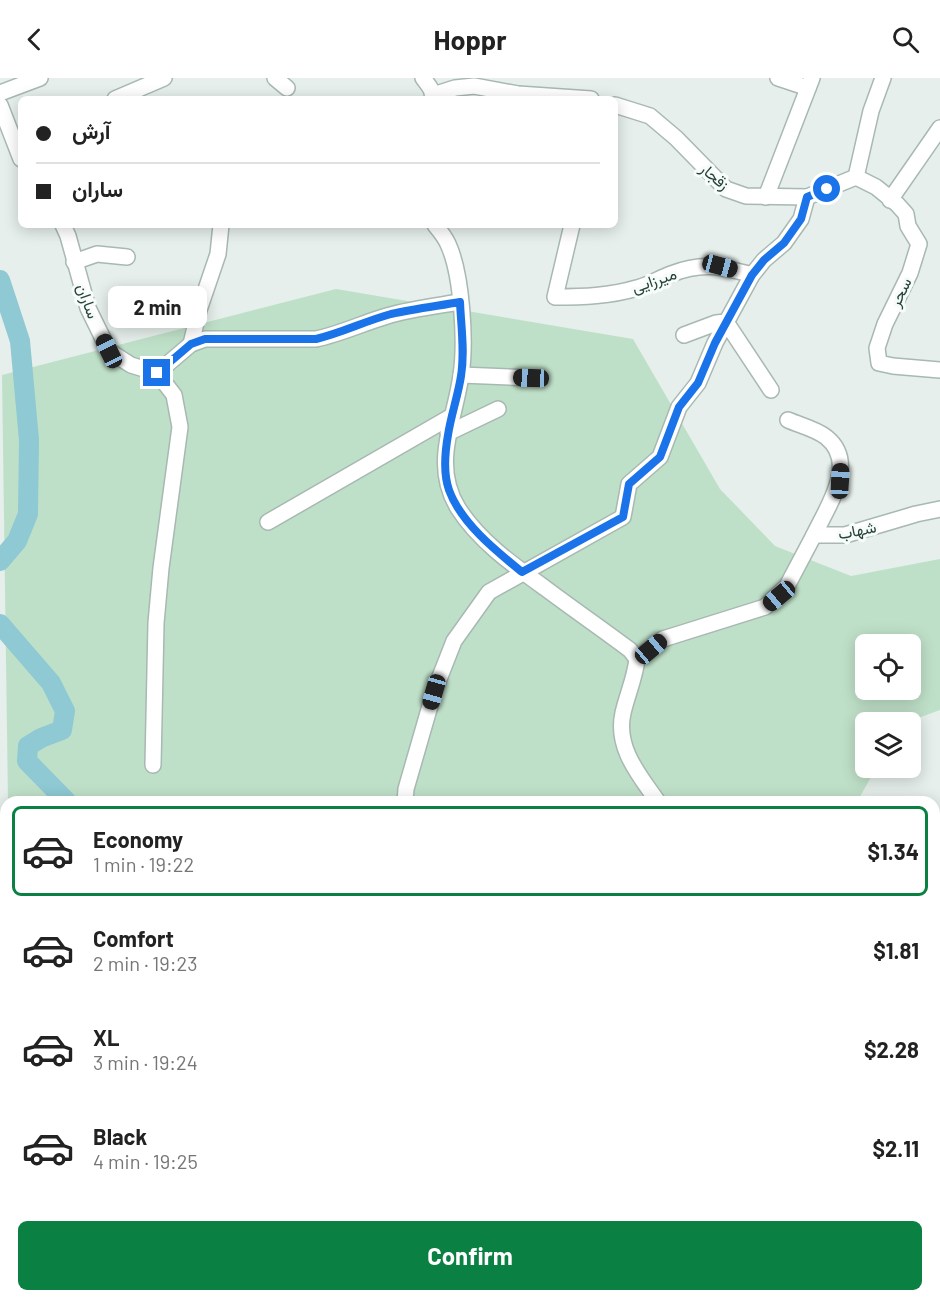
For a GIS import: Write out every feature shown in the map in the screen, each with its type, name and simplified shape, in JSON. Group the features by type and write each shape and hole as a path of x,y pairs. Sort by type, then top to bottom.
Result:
{"street":[{"path":"0,93 40,78"},
{"path":"122,96 164,78"},
{"path":"423,78 430,87 433,96"},
{"path":"434,96 446,78"},
{"path":"766,198 810,83 778,78"},
{"path":"861,178 871,111 883,78"},
{"path":"435,96 455,88 474,86 518,94 547,96"},
{"path":"0,105 16,132"},
{"name":"زقجار","path":"618,107 650,116 662,125 726,189 746,196 807,197 861,178"},
{"path":"890,200 940,128"},
{"name":"سحر","path":"861,178 906,214 908,226 919,244 910,273 885,324 877,348 879,363 940,370"},
{"path":"405,796 434,692 454,641 489,592 623,517 629,484 660,457 679,407 698,383 726,322 752,275 764,260 784,243 801,219 807,197"},
{"name":"ساران","path":"64,228 88,308 109,351 131,365 157,373"},
{"path":"191,344 199,310 218,254 221,228"},
{"path":"437,228 448,243 454,262 460,302 461,375 448,433 445,470 449,489 459,509 491,547 630,650 637,658 636,671 620,732 633,765 654,796"},
{"name":"میرزایی","path":"571,228 555,297 597,297 628,290 697,266 720,266 752,275"},
{"path":"74,262 98,254 127,257"},
{"path":"153,765 156,623 180,427 174,395 157,373 191,344 205,339 316,339 332,336 357,325 390,315 460,302"},
{"path":"684,335 716,323 726,322"},
{"path":"726,322 771,390"},
{"path":"461,375 531,378"},
{"path":"448,433 498,410"},
{"path":"268,522 452,416"},
{"name":"شهاب","path":"788,420 827,437 840,456 840,481 814,535 845,535 940,509"},
{"path":"637,658 663,639 765,607 787,586 814,535"}],"green space":[{"path":"336,289 633,339 720,489 775,546 851,576 940,559 940,710 921,717 921,712 855,712 855,778 870,778 860,796 8,796 2,375"}],"waterway":[{"path":"0,280 20,341 29,440 28,514 17,541 0,561"},
{"path":"0,624 51,683 65,711 62,730 28,746 27,761 61,796"}],"route":[{"path":"157,373 191,344 205,339 316,339 332,336 357,325 390,315 460,302 461,375 446,451 445,470 449,489 459,509 491,547 522,572 623,517 629,484 660,457 679,407 698,383 715,343 752,275 764,260 784,243 801,219 807,197 827,189"}]}
